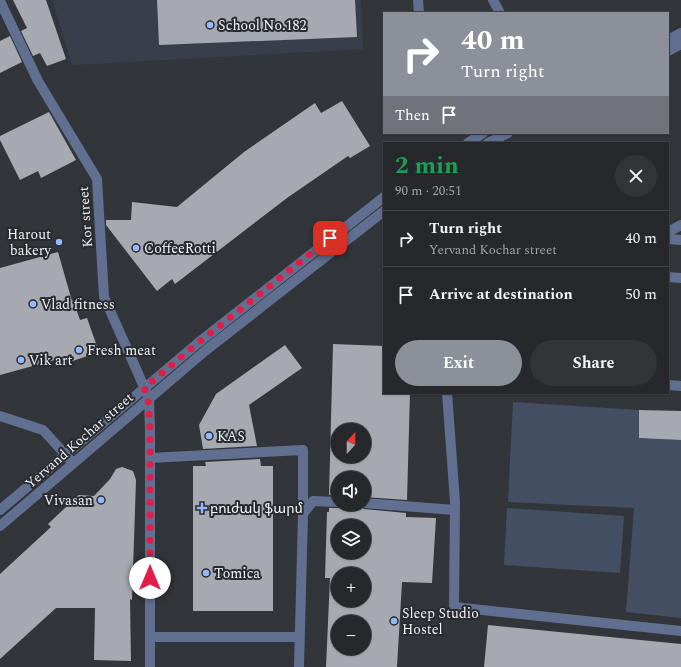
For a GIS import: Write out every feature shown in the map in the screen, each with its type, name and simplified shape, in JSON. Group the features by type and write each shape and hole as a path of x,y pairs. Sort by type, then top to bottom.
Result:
{"street":[{"path":"418,0 419,12"},
{"path":"493,0 496,12"},
{"name":"Kor street","path":"0,1 38,81 97,179 104,297 148,398 150,458 150,667"},
{"path":"669,39 681,33"},
{"path":"669,50 681,44"},
{"path":"470,142 482,134"},
{"path":"490,142 506,134"},
{"name":"Yervand Kochar street","path":"0,510 198,343 383,198"},
{"name":"Yervand Kochar street","path":"0,526 148,398 205,351 383,212"},
{"path":"669,231 681,225"},
{"path":"669,239 681,240"},
{"path":"669,277 681,278"},
{"path":"669,385 681,386"},
{"path":"447,394 455,510 454,607 681,631"},
{"path":"0,416 43,430 74,463"},
{"path":"150,458 303,450 303,514 298,637 299,667"},
{"path":"303,514 312,501 331,502"},
{"path":"371,504 455,510"},
{"path":"150,637 298,637"}],"shaded area":[{"name":"School No.182","path":"52,0 361,0 363,49 72,65"},
{"path":"513,402 639,410 639,438 681,440 681,618 626,612 634,508 508,502"},
{"path":"507,508 624,516 620,573 504,565"}],"building":[{"path":"13,0 46,0 66,59 47,66 40,53 33,56 21,31 27,28"},
{"path":"157,0 355,0 357,37 159,45"},
{"path":"10,36 22,62 0,73 0,41"},
{"path":"342,101 370,146 350,158 348,156 287,198 175,284 172,279 157,291 106,225 106,220 131,220 132,202 177,207 244,152 315,103 321,113"},
{"path":"49,112 76,160 41,178 38,171 20,180 0,140 0,136"},
{"path":"58,252 72,301 73,300 80,320 87,318 99,352 64,364 62,358 0,375 0,268"},
{"path":"333,344 383,346 383,394 410,394 407,500 371,497 371,471 331,471 331,495 329,495"},
{"path":"285,345 302,368 249,405 257,446 203,449 199,425 216,394"},
{"path":"639,410 681,411 681,440 639,438"},
{"path":"260,459 261,466 273,466 273,611 193,611 193,466 206,466 205,462"},
{"path":"122,467 133,471 136,480 132,600 130,599 131,661 94,660 95,608 56,608 0,659 0,574 51,527 48,524 66,507 68,502 79,495 94,496 110,479 116,469"},
{"path":"329,508 331,508 331,511 371,511 371,510 406,513 406,517 436,518 432,583 402,582 397,667 326,667 330,578 325,578 327,512 329,512"},
{"path":"488,625 681,644 681,667 484,667"}],"place":[{"name":"School No.182","path":"210,25"},
{"name":"Harout bakery","path":"59,242"},
{"name":"CoffeeRotti","path":"136,248"},
{"name":"Vlad fitness","path":"33,304"},
{"name":"Fresh meat","path":"79,350"},
{"name":"Vik art","path":"21,360"},
{"name":"KAS","path":"209,436"},
{"name":"Vivasan","path":"101,500"},
{"name":"բուժակ ֆարմ","path":"202,508"},
{"name":"Tomica","path":"206,573"},
{"name":"Sleep Studio Hostel","path":"394,621"}],"route":[{"path":"150,578 150,429 148,398 144,388 330,238"}]}
